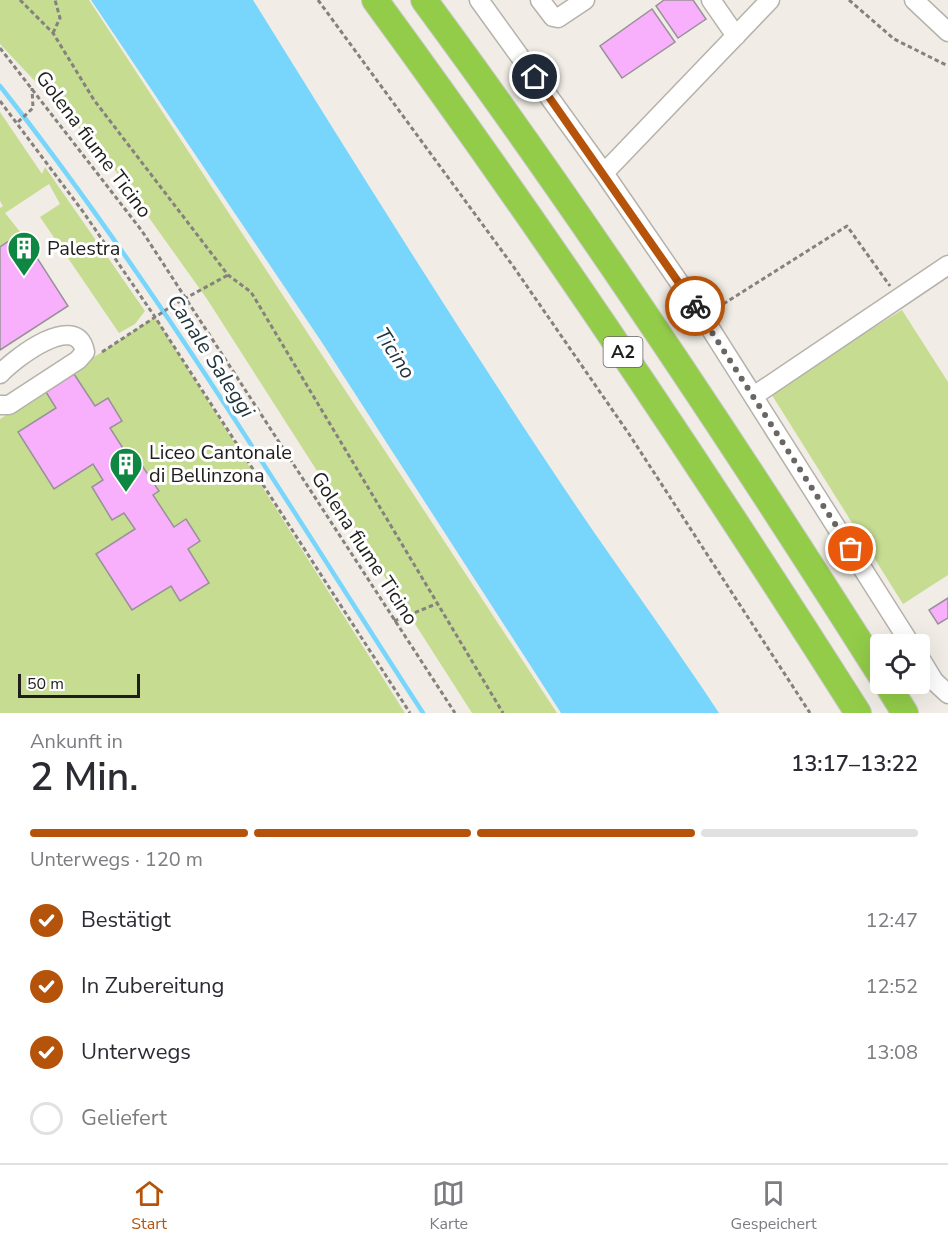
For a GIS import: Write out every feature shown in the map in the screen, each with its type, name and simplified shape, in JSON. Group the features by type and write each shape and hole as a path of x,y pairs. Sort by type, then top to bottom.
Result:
{"highway":[{"name":"A2","path":"375,0 543,233 658,403 858,713"},
{"name":"A2","path":"424,0 568,200 652,324 870,659"},
{"path":"893,694 905,713"}],"street":[{"path":"479,0 604,173 703,317 755,395 904,634"},
{"path":"540,0 553,17 558,18 585,0"},
{"path":"711,0 736,36"},
{"path":"604,173 770,0"},
{"path":"914,0 948,32"},
{"path":"755,395 948,265"},
{"path":"0,374 9,364 56,336 69,333 78,336 83,343 85,352 78,360 9,405 0,405"},
{"path":"930,674 948,694"}],"path":[{"path":"20,0 53,33 94,100 228,275 251,292 503,713"},
{"path":"53,33 60,18 55,0"},
{"path":"318,0 513,266 629,434 810,713"},
{"path":"849,0 894,39 948,66"},
{"name":"Golena fiume Ticino","path":"0,48 32,86 142,231 455,713"},
{"path":"20,121 33,108 32,86"},
{"path":"0,101 20,121 157,316 410,713"},
{"path":"703,317 847,226 899,298"},
{"path":"85,352 102,352 168,308 228,275"},
{"path":"394,621 436,604"}],"green space":[{"path":"0,0 89,0 557,713 472,713 207,299 105,156 0,44"},
{"path":"0,112 42,174 45,167 145,311 135,324 119,333 40,217 60,204 49,184 5,213 21,233 0,247 0,208 3,206 0,201"},
{"path":"902,310 948,382 948,575 903,604 770,392"},
{"path":"155,317 405,713 0,713 0,419"}],"water":[{"name":"Ticino","path":"91,0 253,0 401,236 572,501 719,713 561,713 321,341"}],"building":[{"path":"664,0 693,0 706,19 678,38 656,6"},
{"path":"652,9 675,42 622,78 600,46"},
{"name":"Palestra","path":"21,233 68,306 0,350 0,247"},
{"name":"Liceo Cantonale di Bellinzona","path":"74,374 95,406 108,398 122,421 110,428 131,461 137,458 159,491 153,495 174,527 186,519 200,541 188,549 209,583 180,601 171,586 132,610 96,554 135,529 124,513 112,520 92,487 103,480 93,464 54,489 18,432 56,408 46,392"},
{"path":"948,598 948,618 938,624 929,610"}],"waterway":[{"name":"Canale Saleggi","path":"0,86 113,238 166,316 423,713"}],"way so far":[{"path":"695,306 755,395 851,549"}],"place":[{"name":"Palestra","path":"24,277"},
{"name":"Liceo Cantonale di Bellinzona","path":"126,493"}],"route":[{"path":"535,77 695,306"}]}
